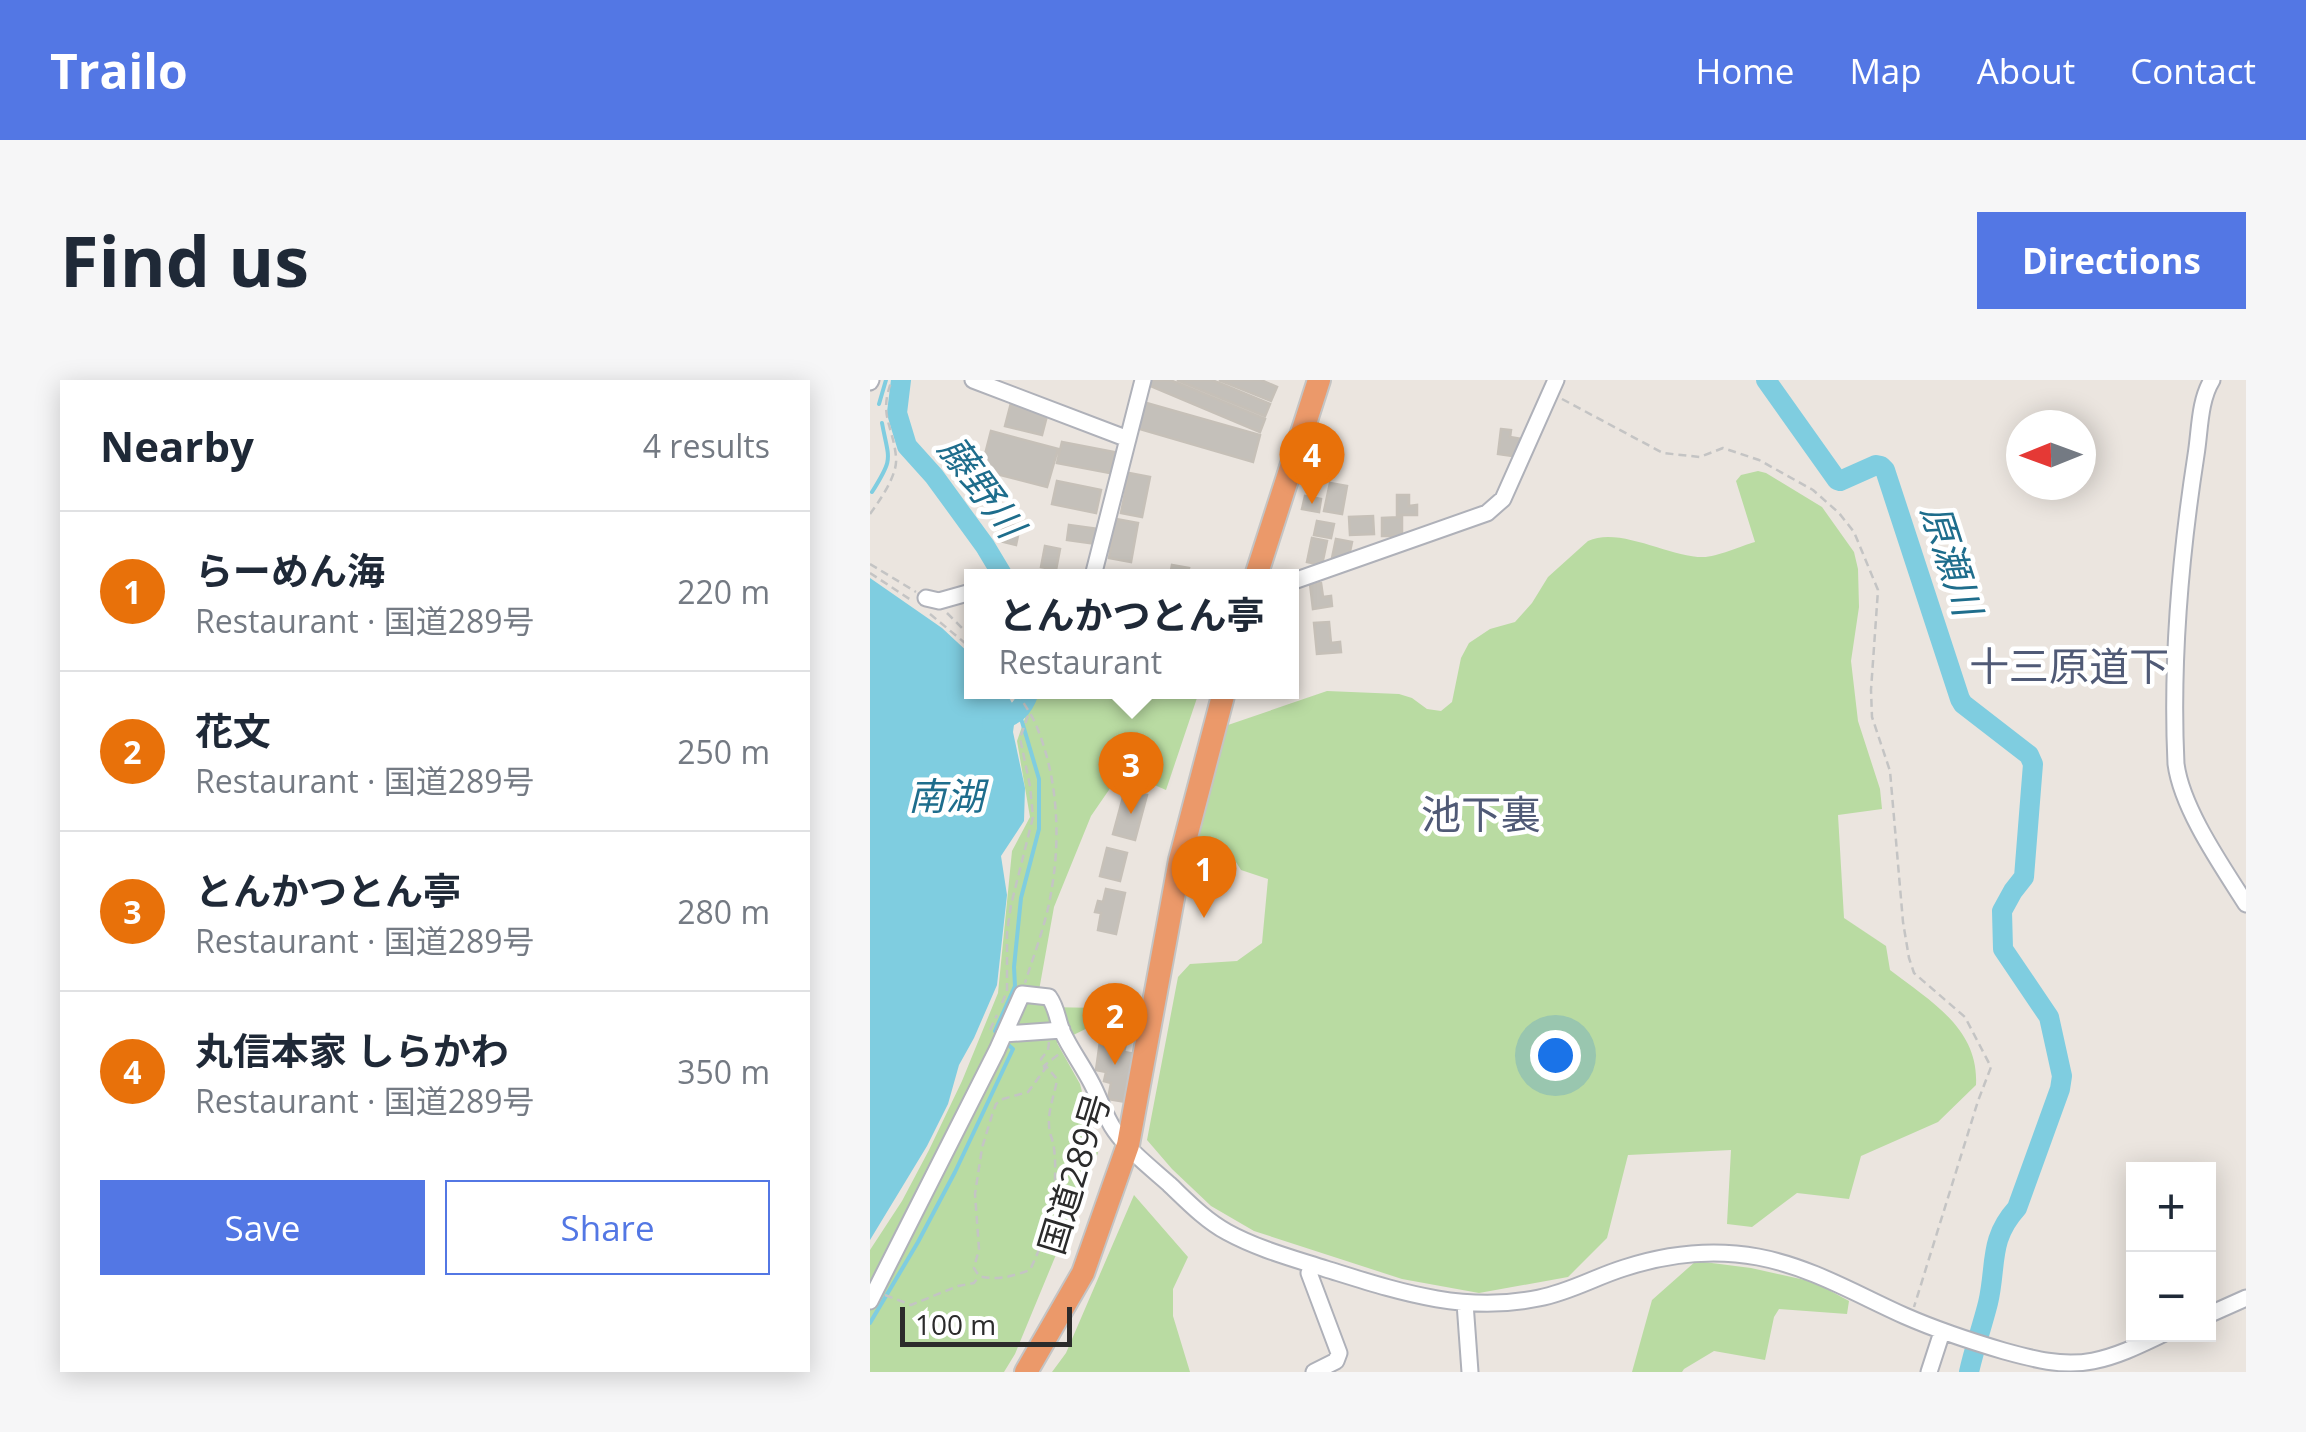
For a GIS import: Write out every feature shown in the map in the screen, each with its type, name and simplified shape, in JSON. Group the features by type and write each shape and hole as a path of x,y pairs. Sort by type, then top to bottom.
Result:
{"highway":[{"path":"1258,569 1319,380"},
{"name":"国道289号","path":"1026,1372 1083,1273 1128,1145 1180,860 1222,699"}],"street":[{"path":"973,380 1128,440"},
{"path":"1095,569 1143,380"},
{"path":"2195,380 2203,406"},
{"path":"2212,380 2203,406 2178,593 2176,764 2190,808 2246,904"},
{"path":"1299,579 1487,513 1504,499 1554,387"},
{"path":"926,598 939,601 964,594"},
{"path":"870,1301 1022,994 1049,997 1056,1007 1054,1031"},
{"path":"1004,1034 1054,1031 1072,1047 1114,1130 1194,1207 1224,1230 1258,1248 1402,1292 1433,1300 1504,1304 1572,1290 1654,1259 1718,1253 1788,1263 1942,1332 2036,1360 2061,1364 2090,1362 2146,1342"},
{"path":"1312,1264 1309,1273 1339,1353 1336,1361 1314,1372"},
{"path":"2216,1311 2246,1298"},
{"path":"1465,1303 1470,1372"},
{"path":"1929,1372 1942,1332"}],"path":[{"path":"870,514 895,471 897,460 886,420 885,397 892,380"},
{"path":"1554,387 1663,453 1700,457 1724,448 1786,474 1839,513 1867,559 1878,590 1872,718 1890,771 1905,944 1914,973 1965,1017 1991,1067 1910,1318"},
{"path":"870,564 926,598 964,630"},
{"path":"1021,699 1037,727 1048,760 1056,846 1051,894 1022,994"},
{"path":"996,1050 990,1027 1007,991 1011,905 1033,817 1020,738 1028,710"},
{"path":"1054,1031 1048,1050 1040,1059 1045,1065 1057,1079 1048,1128 1054,1147 1054,1182 1043,1242 1030,1270 1002,1278 979,1276 974,1268 979,1249 975,1194 982,1148 996,1104 1028,1092 1045,1065 1072,1047"},
{"path":"890,1298 911,1304 974,1283 979,1276"}],"green space":[{"path":"1758,471 1822,507 1854,552 1858,569 1859,607 1851,661 1858,721 1880,789 1882,809 1838,815 1844,918 1886,946 1890,970 1936,1005 1961,1032 1975,1065 1976,1085 1938,1122 1861,1156 1849,1199 1797,1193 1752,1227 1727,1224 1731,1150 1628,1155 1607,1238 1568,1277 1479,1293 1402,1279 1254,1231 1211,1206 1147,1140 1178,977 1190,964 1237,961 1262,943 1268,879 1241,870 1227,848 1198,839 1228,725 1327,691 1399,694 1427,709 1441,711 1452,702 1461,658 1469,643 1490,629 1515,622 1548,577 1588,541 1600,537 1629,539 1703,557 1755,542 1736,481 1741,475"},
{"path":"1032,699 1197,699 1166,790 1122,771 1091,816 1054,907 1038,996 1045,1007 1101,1008 1106,1019 1057,1043 1080,1084 1098,1153 1015,1354 1004,1372 870,1372 870,1250 929,1150 998,993 1012,851 1030,817 1017,741"},
{"path":"1134,1195 1188,1257 1173,1289 1173,1316 1190,1372 1052,1372 1066,1353"},
{"path":"1696,1261 1814,1282 1849,1301 1847,1314 1779,1309 1765,1360 1714,1351 1682,1372 1632,1372 1652,1300"}],"water":[{"name":"南湖","path":"870,578 942,628 964,648 964,699 1010,699 1016,710 1013,732 1025,788 1024,821 1001,856 1007,895 997,985 959,1065 948,1104 870,1240"}],"building":[{"path":"1148,380 1170,380 1265,419 1260,432 1146,384"},
{"path":"1177,380 1212,380 1270,404 1265,416"},
{"path":"1219,380 1261,380 1277,387 1271,401"},
{"path":"1143,402 1260,435 1253,462 1136,428"},
{"path":"1011,403 1048,412 1042,435 1005,426"},
{"path":"1501,429 1511,430 1510,437 1522,439 1520,457 1498,454"},
{"path":"991,431 1058,449 1047,487 981,470"},
{"path":"1062,442 1114,452 1110,473 1057,463"},
{"path":"1129,473 1150,477 1142,517 1121,513"},
{"path":"1057,481 1101,490 1096,513 1052,504"},
{"path":"1330,483 1347,486 1342,514 1324,511"},
{"path":"1397,495 1409,495 1409,506 1417,505 1417,515 1397,515"},
{"path":"1305,496 1321,499 1319,512 1302,509"},
{"path":"1373,516 1374,534 1350,535 1349,517"},
{"path":"1402,517 1402,536 1382,536 1382,518"},
{"path":"1116,519 1138,523 1131,562 1109,558"},
{"path":"1317,521 1334,524 1331,538 1314,535"},
{"path":"1004,523 1020,526 1016,545 1000,541"},
{"path":"1069,525 1099,529 1097,544 1067,540"},
{"path":"1312,538 1327,541 1322,565 1307,562"},
{"path":"1336,539 1352,542 1348,561 1332,558"},
{"path":"1045,546 1060,549 1056,569 1041,567"},
{"path":"1321,583 1323,597 1331,596 1332,606 1313,609 1310,584"},
{"path":"1329,622 1331,643 1340,642 1341,652 1317,654 1314,623"},
{"path":"1125,790 1147,795 1135,840 1113,834"},
{"path":"1107,848 1127,853 1120,881 1100,876"},
{"path":"1106,889 1125,893 1116,934 1098,930 1101,913 1095,912"},
{"path":"1102,1027 1117,1030 1115,1042 1126,1044 1124,1052 1136,1054 1126,1102 1108,1099 1111,1083 1104,1081 1106,1072 1096,1070"}],"waterway":[{"path":"879,404 886,380"},
{"name":"藤野川","path":"901,380 897,413 907,446 934,476 999,569"},
{"name":"原瀬川","path":"1766,380 1837,480 1876,465 1885,470 1960,699 2029,755 2033,764 2024,877 2002,911 2003,949 2049,1017 2062,1076 2017,1208 1997,1242 1988,1303 1969,1372"},
{"path":"872,492 888,459 882,423"},
{"name":"南湖","path":"992,724 1015,713 1026,699"},
{"path":"998,1035 995,1031 1015,986 1021,898 1039,829 1039,779 1020,715 1023,707"},
{"path":"870,1323 955,1172 1013,1049 1005,1042"}],"place":[{"name":"丸信本家 しらかわ","path":"1312,504"},
{"name":"とんかつとん亭","path":"1131,814"},
{"name":"らーめん海","path":"1204,918"},
{"name":"花文","path":"1115,1065"}],"district":[{"name":"十三原道下","path":"2069,667"},
{"name":"池下裏","path":"1481,815"}]}
